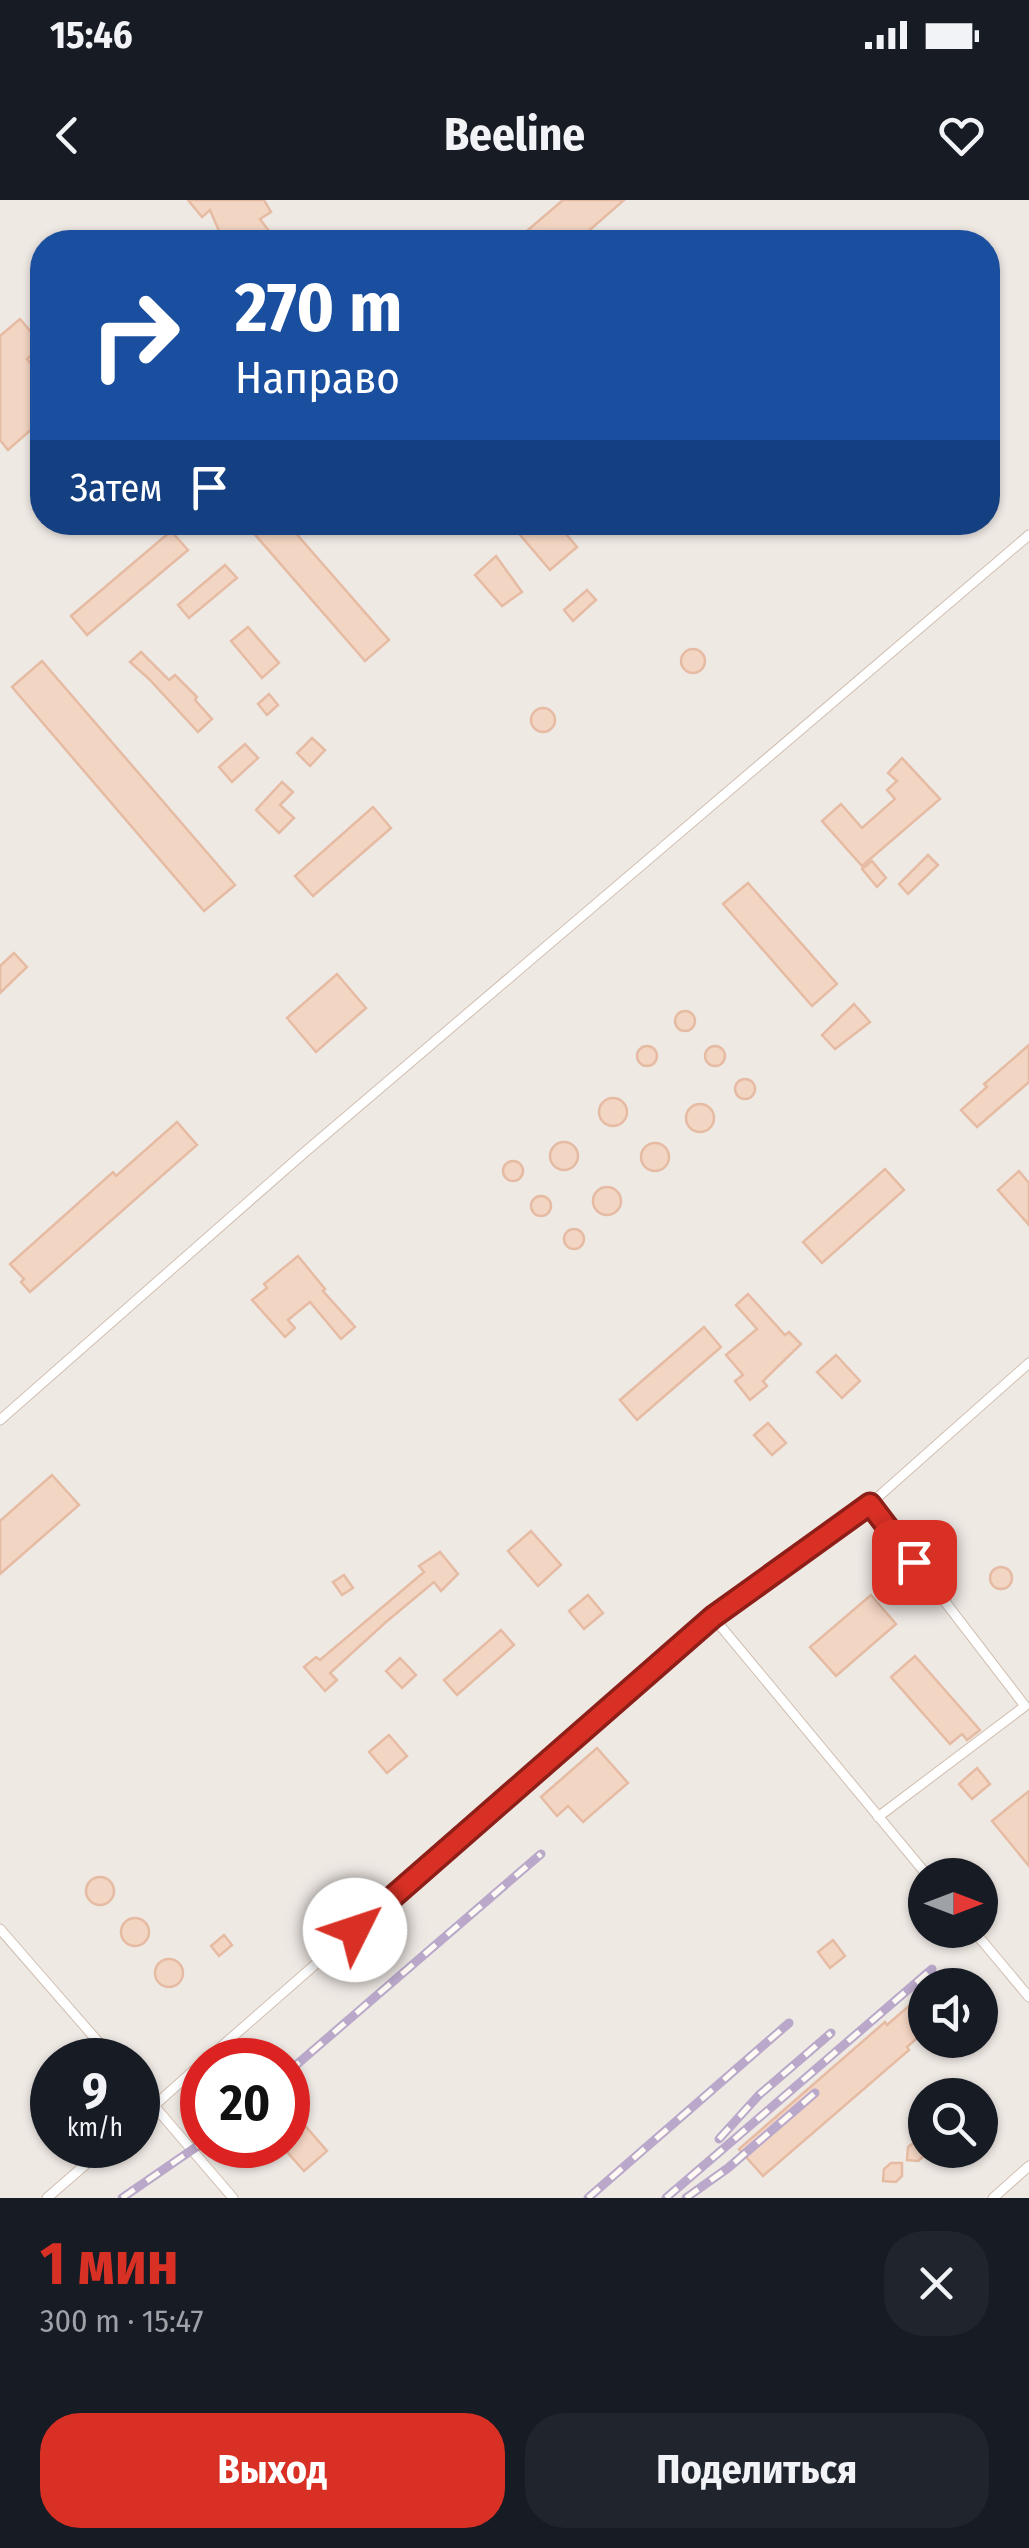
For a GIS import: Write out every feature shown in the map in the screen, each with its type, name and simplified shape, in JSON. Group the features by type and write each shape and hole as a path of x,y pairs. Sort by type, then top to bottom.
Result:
{"lane":[{"path":"0,1420 305,1152 1029,535"},
{"path":"231,2038 713,1617 870,1504 1029,1363"},
{"path":"870,1504 1025,1706 878,1817"},
{"path":"713,1617 913,1858"},
{"path":"0,1930 95,2038"},
{"path":"988,1948 1029,1998"},
{"path":"160,2101 180,2083"},
{"path":"160,2113 233,2198"},
{"path":"993,2198 1029,2166"},
{"path":"47,2198 82,2168"}],"shaded area":[{"path":"0,200 1029,200 1029,2198 0,2198"}],"building":[{"path":"188,200 264,200 271,212 260,219 268,230 219,230 210,210 202,217"},
{"path":"563,200 624,200 590,230 528,230"},
{"path":"20,319 30,331 30,431 8,450 0,440 0,336"},
{"path":"166,535 175,535 188,550 87,635 71,616"},
{"path":"255,535 297,535 389,640 365,661"},
{"path":"520,535 567,535 577,547 550,570"},
{"path":"496,556 522,592 502,606 475,575"},
{"path":"225,565 237,578 189,618 178,605"},
{"path":"587,590 596,600 573,621 564,610"},
{"path":"248,627 279,663 262,678 231,641"},
{"path":"693,649 702,652 702,670 693,673 684,670 681,661 684,652"},
{"path":"141,652 169,680 175,675 197,697 195,700 212,719 198,732 130,662"},
{"path":"42,661 235,885 204,911 12,687"},
{"path":"269,694 278,705 267,715 258,704"},
{"path":"543,708 552,711 552,729 543,732 534,729 531,720 534,711"},
{"path":"312,738 325,750 310,766 297,753"},
{"path":"245,744 258,758 232,782 219,767"},
{"path":"902,758 940,799 862,866 822,821 841,804 862,828 895,799 887,790 897,781 888,773"},
{"path":"282,782 293,792 280,805 294,818 279,833 256,810"},
{"path":"373,807 391,828 313,896 295,876"},
{"path":"928,855 938,865 908,894 899,884"},
{"path":"872,861 886,878 877,887 862,869"},
{"path":"748,883 837,984 812,1006 723,904"},
{"path":"14,953 27,967 0,993 0,966"},
{"path":"337,974 366,1008 316,1052 287,1018"},
{"path":"854,1004 870,1022 835,1049 822,1035"},
{"path":"685,1011 695,1021 685,1031 675,1021"},
{"path":"1029,1045 1029,1082 977,1127 961,1110"},
{"path":"647,1046 657,1056 647,1066 637,1056"},
{"path":"715,1046 725,1056 715,1066 705,1056"},
{"path":"745,1079 755,1089 745,1099 735,1089"},
{"path":"613,1098 623,1102 627,1112 623,1122 613,1126 603,1122 599,1112 603,1102"},
{"path":"700,1104 710,1108 714,1118 710,1128 700,1132 690,1128 686,1118 690,1108"},
{"path":"177,1122 197,1145 30,1292 10,1264 113,1172 116,1176"},
{"path":"564,1142 574,1146 578,1156 574,1166 564,1170 554,1166 550,1156 554,1146"},
{"path":"655,1143 665,1147 669,1157 665,1167 655,1171 645,1167 641,1157 645,1147"},
{"path":"513,1161 523,1171 513,1181 503,1171"},
{"path":"885,1169 904,1190 822,1263 803,1242"},
{"path":"1019,1171 1029,1183 1029,1225 998,1190"},
{"path":"607,1187 617,1191 621,1201 617,1211 607,1215 597,1211 593,1201 597,1191"},
{"path":"541,1196 551,1206 541,1216 531,1206"},
{"path":"574,1229 584,1239 574,1249 564,1239"},
{"path":"298,1256 355,1327 341,1339 310,1302 288,1320 295,1328 285,1337 252,1300 267,1288 264,1284"},
{"path":"748,1294 785,1335 789,1332 801,1344 763,1381 767,1386 750,1400 735,1381 743,1375 726,1355 757,1329 736,1305"},
{"path":"704,1327 721,1347 637,1420 620,1400"},
{"path":"836,1355 860,1381 842,1398 817,1372"},
{"path":"768,1423 786,1443 772,1455 754,1435"},
{"path":"52,1475 79,1505 0,1574 0,1521"},
{"path":"531,1531 561,1565 538,1586 508,1551"},
{"path":"440,1552 458,1574 441,1591 434,1582 386,1622 330,1673 337,1680 325,1691 304,1667 316,1657 320,1660 424,1572 419,1566"},
{"path":"1001,1567 1009,1570 1009,1586 1001,1589 993,1586 990,1578 993,1570"},
{"path":"344,1575 353,1588 342,1595 333,1582"},
{"path":"588,1595 603,1613 584,1629 569,1611"},
{"path":"871,1595 896,1624 836,1676 810,1647"},
{"path":"501,1630 514,1645 457,1695 444,1680"},
{"path":"915,1656 980,1730 967,1740 962,1734 950,1744 891,1677"},
{"path":"400,1658 416,1675 402,1688 386,1671"},
{"path":"389,1735 407,1756 387,1773 369,1752"},
{"path":"597,1748 628,1783 583,1822 568,1806 557,1816 541,1797"},
{"path":"977,1768 990,1784 972,1799 959,1784"},
{"path":"1029,1791 1029,1866 992,1821"},
{"path":"100,1877 110,1881 114,1891 110,1901 100,1905 90,1901 86,1891 90,1881"},
{"path":"135,1918 145,1922 149,1932 145,1942 135,1946 125,1942 121,1932 125,1922"},
{"path":"224,1935 232,1945 219,1956 211,1946"},
{"path":"833,1940 845,1956 830,1968 818,1952"},
{"path":"169,1959 179,1963 183,1973 179,1983 169,1987 159,1983 155,1973 159,1963"},
{"path":"908,2007 908,2051 763,2176 739,2149 885,2022 887,2025"},
{"path":"310,2131 327,2151 310,2166"},
{"path":"891,2163 902,2163 902,2176 896,2182 883,2181 884,2169"}],"railway":[{"path":"310,2053 541,1854"},
{"path":"666,2198 908,1990"},
{"path":"588,2198 789,2023"},
{"path":"719,2139 759,2095 831,2033"},
{"path":"686,2198 728,2168 815,2093"},
{"path":"122,2198 180,2158"}],"route":[{"path":"355,1930 713,1617 870,1504 914,1562"}]}
